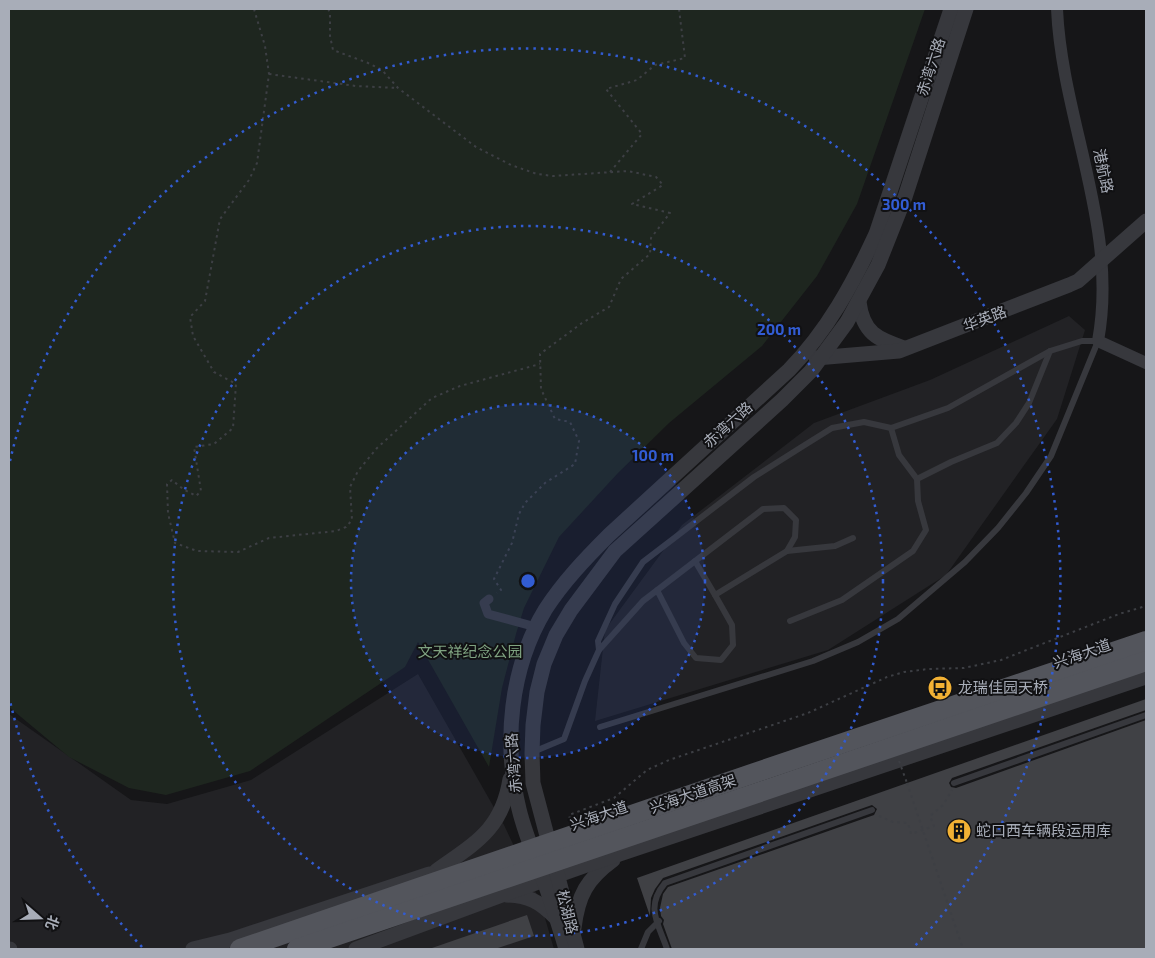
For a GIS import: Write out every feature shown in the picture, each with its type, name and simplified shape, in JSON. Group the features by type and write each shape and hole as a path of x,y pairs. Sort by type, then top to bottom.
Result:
{"main road":[{"name":"兴海大道高架","path":"240,949 1146,641"},
{"name":"兴海大道高架","path":"297,949 1146,661"}],"street":[{"name":"赤湾六路","path":"551,878 528,840 518,808 510,735 514,699 522,664 536,627 558,591 582,562 609,534 799,359 834,314 860,268 876,234 951,9"},
{"name":"赤湾六路","path":"551,878 547,834 533,783 532,753 537,692 544,664 556,635 571,610 615,551 782,400 822,358 847,322 878,265 905,197 966,9"},
{"name":"港航路","path":"1057,9 1062,54 1098,231 1102,261 1102,322 1098,341"},
{"name":"华英路","path":"799,359 878,354 906,349 1069,285 1078,281 1146,221"},
{"path":"859,302 863,321 869,330 882,340 906,349"},
{"path":"1098,341 1146,363"},
{"path":"489,599 484,603 488,614 536,627"},
{"name":"兴海大道","path":"193,949 230,940 436,872 1146,633"},
{"path":"356,949 502,894 1146,677"},
{"path":"436,872 473,845 488,831 497,819 504,806 512,765"},
{"path":"572,945 576,912 586,886 594,876 623,853"},
{"name":"松湖路","path":"551,878 556,918 572,945"},
{"name":"松湖路","path":"551,878 572,945"},
{"path":"502,894 530,898 546,908 556,918"}],"lane":[{"path":"598,650 598,641 615,604 644,562 754,477 832,428 864,422 891,428 948,408 1050,351 1082,341 1098,341 1051,456 1026,494 998,528 965,562 898,619 858,642 813,661 600,726"},
{"path":"916,479 998,443 1016,424 1029,403 1050,351"},
{"path":"790,621 842,600 913,551 926,530 918,501 916,479 899,455 891,428"},
{"path":"532,753 564,739 598,650 643,601 763,509 784,508 796,520 795,537 787,551"},
{"path":"714,595 787,551 835,546 853,538"},
{"path":"657,590 684,643 696,658 721,660 733,645 732,626 695,561"},
{"path":"954,783 1146,715"},
{"path":"667,949 655,914 654,903 657,892 665,883 872,810"},
{"path":"641,949 648,932 659,921"}],"path":[{"path":"254,9 265,46 269,74 257,162 249,180 220,219 205,301 190,316 193,336 214,372 236,384 233,428 214,444 194,446 201,491 196,496 172,480 167,484 168,512 175,543 197,550 238,552 269,538 336,531 346,527 352,520 350,487 358,471 377,448 432,398 460,386 540,364"},
{"path":"328,9 330,12 330,36 333,50 382,70 398,88 476,147 511,165 537,174 553,176 628,171 656,177 663,185 632,204 670,213 651,238 650,254 621,279 609,308 582,324 540,354 541,389 555,419 570,422 579,441 575,464 545,483 525,503 518,514 512,543 494,579 501,590 489,599"},
{"path":"610,172 642,134 606,89 637,80 655,65 685,58 679,9"},
{"path":"269,74 356,86 398,88"},
{"path":"568,815 614,798 647,770 678,757 808,713 887,677 920,670 964,668 1001,660 1119,614 1146,606"},
{"path":"907,783 963,949"},
{"path":"872,810 885,819 908,823 911,834 934,826 930,816 943,805 954,783"}],"shaded area":[{"path":"1069,316 1085,330 1057,419 946,575 828,650 595,721 605,630 682,525 814,423 930,380"},
{"path":"418,674 504,825 540,901 554,949 9,949 9,714 131,800 167,804 251,780"}],"green space":[{"name":"文天祥纪念公园","path":"9,9 925,9 857,204 817,276 762,346 669,423 618,473 559,537 524,608 516,634 502,688 489,767 418,642 405,667 250,771 166,795 129,788 69,757 9,707"}],"building":[{"name":"蛇口西车辆段运用库","path":"1146,699 1146,710 952,778 949,783 951,787 956,788 1146,720 1146,949 672,949 663,924 664,920 661,916 660,908 663,894 668,887 874,815 877,809 872,805 663,878 651,898 650,916 637,878"},
{"path":"527,915 534,936 495,949 432,949 432,948"}],"place":[{"name":"龙瑞佳园天桥","path":"940,688"},
{"name":"蛇口西车辆段运用库","path":"959,831"}]}
